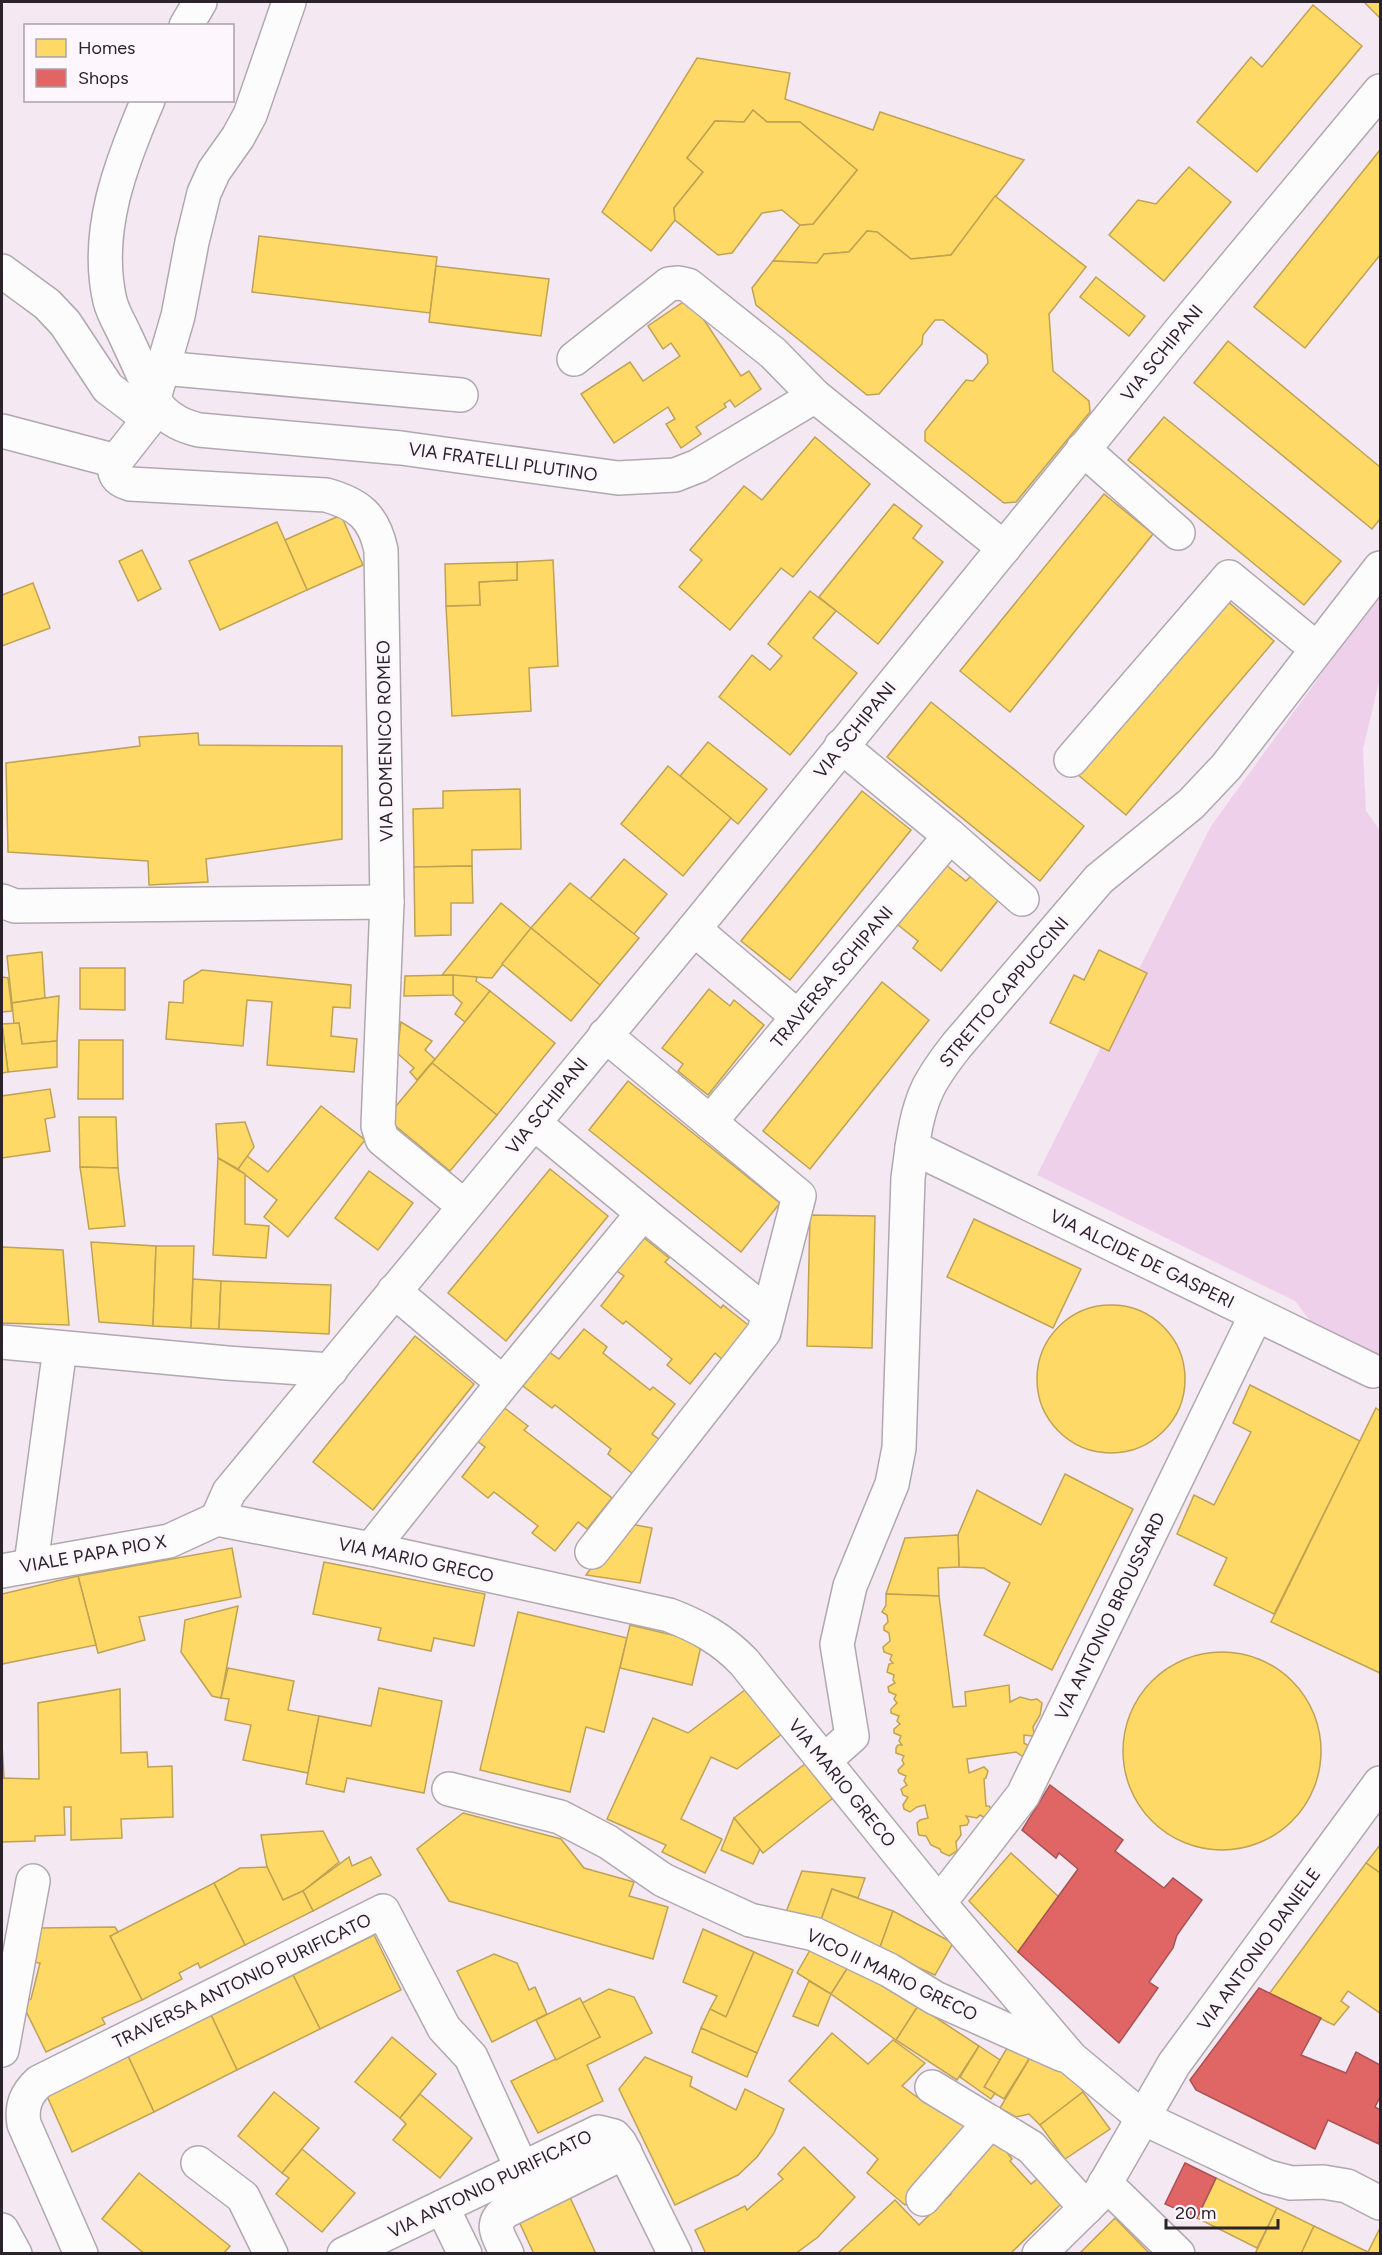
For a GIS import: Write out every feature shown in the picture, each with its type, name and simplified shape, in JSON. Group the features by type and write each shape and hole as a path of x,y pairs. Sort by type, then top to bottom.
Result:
{"street":[{"path":"187,24 200,2"},
{"path":"2,431 116,460 156,399 178,316 204,193 214,171 238,137 250,115 289,2"},
{"name":"VIA SCHIPANI","path":"217,1519 229,1492 694,928 1083,449 1380,91"},
{"path":"147,102 117,182 109,215 104,257 111,303 156,399"},
{"name":"VIA FRATELLI PLUTINO","path":"2,271 47,304 65,323 108,388 156,399 169,418 184,426 199,430 401,448 618,478 648,478 675,476 698,466 815,396"},
{"path":"574,359 669,284 688,285 773,353 815,396 1004,548"},
{"path":"156,399 461,395"},
{"path":"1083,449 1178,532"},
{"name":"VIA DOMENICO ROMEO","path":"116,460 115,475 121,481 130,484 326,495 345,500 371,520 378,534 381,550 387,902 378,1126 382,1139 464,1206"},
{"name":"STRETTO CAPPUCCINI","path":"825,1760 852,1736 837,1644 850,1586 892,1484 899,1448 908,1178 912,1147 927,1090 939,1068 957,1045 1099,879 1191,804 1226,766 1380,568"},
{"path":"1071,760 1229,577 1317,649"},
{"path":"841,746 1022,899"},
{"name":"TRAVERSA SCHIPANI","path":"710,1122 950,837"},
{"path":"2,901 15,906 387,902"},
{"path":"694,928 798,1017"},
{"path":"592,1551 764,1332 799,1196 605,1035"},
{"path":"534,1122 768,1314"},
{"name":"VIA ALCIDE DE GASPERI","path":"912,1147 1373,1371"},
{"path":"371,1549 643,1213"},
{"path":"394,1291 504,1383"},
{"name":"VIA ANTONIO BROUSSARD","path":"939,1902 1023,1796 1256,1314"},
{"path":"2,1342 227,1363 331,1370"},
{"path":"16,1568 60,1348"},
{"name":"VIA MARIO GRECO","path":"217,1519 371,1549 669,1615 709,1633 729,1647 744,1662 939,1902 1071,2058 1143,2118 1268,2177 1291,2183 1323,2182 1347,2187 1380,2203"},
{"name":"VIALE PAPA PIO X","path":"16,1568 169,1541 217,1519"},
{"name":"VIA ANTONIO DANIELE","path":"1039,2253 1096,2195 1174,2064 1380,1784"},
{"name":"VICO II MARIO GRECO","path":"449,1789 560,1817 608,1842 663,1880 750,1920 814,1934 889,1970 935,1998 1071,2058"},
{"path":"2,2050 33,1881"},
{"name":"TRAVERSA ANTONIO PURIFICATO","path":"81,2253 24,2124 22,2112 30,2091 39,2082 383,1911 444,2028 471,2057 522,2169"},
{"path":"932,2087 1031,2148 1178,2253"},
{"path":"923,2199 990,2122"},
{"name":"VIA ANTONIO PURIFICATO","path":"344,2253 598,2132 614,2136 625,2152 675,2253"},
{"path":"507,2253 496,2231 499,2216 625,2152"},
{"path":"198,2163 243,2197 272,2253"},
{"path":"442,2207 465,2253"},
{"path":"2,2230 15,2253"}],"shaded area":[{"path":"1380,593 1380,678 1363,749 1366,811 1380,830 1380,1362 1335,1353 1295,1301 1037,1175 1101,1047 1109,1051 1147,973 1139,969 1211,826"}],"building: Homes":[{"path":"1364,2 1380,2 1380,18"},
{"path":"1313,5 1362,46 1257,172 1197,122 1251,57 1262,67"},
{"path":"697,58 790,73 785,99 873,130 880,112 1024,160 951,255 911,259 877,232 867,231 849,252 824,254 817,263 773,261 800,225 813,224 857,170 800,122 767,122 753,110 744,122 715,121 687,158 703,172 674,208 675,220 651,251 602,212"},
{"path":"753,110 767,122 800,122 857,170 813,224 800,225 782,210 762,213 732,253 718,255 675,220 674,208 703,172 687,158 715,121 744,122"},
{"path":"1380,150 1380,255 1305,348 1254,307"},
{"path":"1189,167 1231,202 1164,281 1109,235 1138,200 1156,204"},
{"path":"995,196 1086,267 1049,314 1053,371 1089,401 1090,412 1016,502 1004,503 925,441 925,431 966,380 973,381 988,363 987,355 943,320 935,320 923,335 922,344 879,394 867,395 756,305 752,288 773,261 817,263 824,254 849,252 867,231 877,232 911,259 951,255"},
{"path":"259,236 437,257 430,313 252,292"},
{"path":"436,266 549,279 541,336 429,322"},
{"path":"1096,277 1145,316 1129,336 1080,297"},
{"path":"692,296 707,318 704,320 741,376 749,371 761,389 735,407 730,400 724,404 726,407 696,427 701,434 681,448 666,424 675,419 668,407 614,443 581,394 630,362 643,381 680,356 671,343 663,349 648,326"},
{"path":"1228,341 1380,467 1380,519 1372,529 1194,383"},
{"path":"1164,417 1341,561 1304,605 1128,460"},
{"path":"815,437 870,484 793,577 781,568 730,630 679,587 702,560 690,550 744,486 762,500"},
{"path":"1104,494 1153,534 1010,712 960,671"},
{"path":"894,504 922,526 913,538 943,562 878,644 819,597"},
{"path":"341,515 363,565 307,590 285,540"},
{"path":"277,522 307,590 220,630 189,561"},
{"path":"142,550 161,589 138,601 119,561"},
{"path":"553,560 558,666 529,668 531,711 452,716 446,606 480,605 479,582 517,580 517,562"},
{"path":"517,562 517,580 479,582 480,605 446,606 445,564"},
{"path":"33,583 50,628 2,646 2,595"},
{"path":"810,591 836,611 813,638 857,673 790,755 719,697 752,655 770,670 782,656 768,644"},
{"path":"1226,600 1274,641 1126,815 1077,774"},
{"path":"931,702 1084,826 1040,881 887,757"},
{"path":"198,733 199,745 342,746 342,839 206,859 208,882 149,885 148,861 8,852 6,763 140,746 139,737"},
{"path":"708,742 767,789 738,824 680,776"},
{"path":"668,766 731,818 683,876 621,824"},
{"path":"520,789 521,849 472,850 472,866 414,867 413,809 443,808 443,791"},
{"path":"862,791 911,830 790,980 741,941"},
{"path":"624,859 667,894 634,934 590,899"},
{"path":"946,865 966,881 972,875 1000,898 941,971 913,948 918,941 898,925"},
{"path":"472,866 473,903 451,903 451,935 415,936 414,867"},
{"path":"570,883 639,938 600,985 531,928"},
{"path":"501,903 531,928 492,978 442,975"},
{"path":"531,928 600,985 571,1021 502,964"},
{"path":"1099,950 1147,973 1109,1051 1050,1023 1074,975 1084,980"},
{"path":"42,952 45,998 12,1003 7,956"},
{"path":"80,968 125,968 125,1010 80,1009"},
{"path":"202,970 351,985 350,1008 333,1007 331,1036 357,1039 354,1072 267,1065 272,1002 247,1000 243,1046 166,1039 169,1002 183,1003 184,981"},
{"path":"453,975 477,977 476,981 490,991 465,1022 455,1014 462,1003 453,995"},
{"path":"453,975 453,995 404,996 405,976"},
{"path":"2,977 8,978 12,1011 2,1012"},
{"path":"882,982 929,1020 810,1169 763,1131"},
{"path":"709,989 730,1006 734,1000 764,1025 708,1095 678,1071 683,1064 662,1048"},
{"path":"490,991 555,1043 497,1115 432,1063"},
{"path":"59,996 57,1041 22,1044 19,1023 14,1024 12,1003"},
{"path":"401,1022 432,1041 425,1050 435,1059 417,1080 410,1072 414,1068 397,1053"},
{"path":"19,1023 22,1044 57,1041 57,1067 8,1072 2,1024"},
{"path":"2,1024 8,1072 2,1073"},
{"path":"79,1040 123,1040 123,1099 78,1099"},
{"path":"432,1063 497,1115 450,1171 386,1118"},
{"path":"628,1081 780,1203 741,1252 589,1130"},
{"path":"50,1089 55,1117 45,1119 50,1151 2,1158 2,1096"},
{"path":"321,1106 365,1140 288,1237 264,1217 277,1200 238,1169 247,1156 268,1172"},
{"path":"79,1117 116,1117 118,1168 80,1167"},
{"path":"245,1122 254,1147 238,1169 218,1158 216,1124"},
{"path":"218,1158 245,1174 245,1224 269,1226 266,1258 213,1255"},
{"path":"80,1167 118,1168 125,1226 89,1229"},
{"path":"550,1169 608,1216 506,1341 448,1293"},
{"path":"369,1171 413,1203 378,1250 335,1218"},
{"path":"810,1215 875,1216 872,1348 807,1346"},
{"path":"974,1219 1081,1269 1053,1328 947,1277"},
{"path":"643,1237 669,1258 665,1262 721,1308 723,1305 752,1328 725,1362 715,1353 690,1384 667,1365 672,1359 626,1321 623,1324 601,1306 624,1276 617,1271"},
{"path":"91,1242 156,1246 153,1326 99,1322"},
{"path":"156,1246 194,1246 191,1328 153,1326"},
{"path":"2,1247 63,1250 69,1325 2,1323"},
{"path":"193,1279 221,1281 219,1329 191,1328"},
{"path":"221,1281 331,1285 329,1334 219,1329"},
{"path":"1111,1305 1139,1311 1163,1327 1179,1351 1185,1379 1179,1407 1163,1431 1139,1447 1111,1453 1083,1447 1059,1431 1043,1407 1037,1379 1043,1351 1059,1327 1083,1311"},
{"path":"584,1329 607,1347 603,1353 650,1390 653,1387 675,1404 652,1434 660,1440 633,1474 608,1454 611,1449 555,1405 552,1408 523,1386 549,1352 559,1359"},
{"path":"415,1336 474,1384 373,1510 313,1462"},
{"path":"1250,1385 1360,1441 1274,1614 1214,1585 1227,1558 1177,1534 1194,1495 1214,1505 1251,1432 1233,1423"},
{"path":"502,1406 528,1426 524,1430 612,1498 587,1529 578,1522 555,1551 532,1533 538,1526 494,1492 488,1498 462,1477 485,1447 476,1440"},
{"path":"1376,1408 1380,1411 1380,1673 1271,1622"},
{"path":"1065,1474 1133,1509 1052,1670 984,1635 1010,1583 984,1568 959,1567 958,1535 977,1490 1041,1525"},
{"path":"625,1523 652,1528 640,1583 586,1575"},
{"path":"958,1535 959,1567 938,1568 939,1596 886,1594 905,1538"},
{"path":"232,1548 241,1597 139,1617 145,1640 98,1653 78,1576"},
{"path":"324,1562 485,1594 474,1646 434,1638 431,1651 378,1640 381,1628 313,1614"},
{"path":"78,1576 96,1645 2,1664 2,1594"},
{"path":"886,1594 939,1596 953,1707 966,1706 965,1692 1009,1685 1010,1702 1020,1697 1037,1699 1042,1703 1040,1715 1033,1727 1034,1734 1024,1735 1024,1743 1029,1746 1025,1756 1016,1752 967,1759 969,1773 984,1767 988,1771 984,1779 986,1806 989,1806 993,1812 985,1818 980,1815 977,1818 966,1816 969,1821 967,1825 960,1826 961,1835 956,1842 957,1851 949,1856 931,1845 926,1836 919,1835 917,1823 928,1818 925,1805 910,1812 904,1809 903,1805 908,1797 903,1795 901,1789 907,1785 904,1781 906,1776 898,1770 904,1764 902,1760 904,1756 896,1753 898,1745 902,1745 899,1741 901,1736 894,1733 894,1729 900,1724 897,1721 899,1716 891,1713 891,1709 897,1703 894,1699 896,1695 889,1692 888,1687 895,1683 894,1675 887,1672 889,1664 893,1663 890,1660 892,1655 884,1652 883,1647 890,1641 889,1633 884,1630 888,1622 887,1615 882,1612 886,1605"},
{"path":"238,1606 221,1698 212,1696 181,1652 185,1620"},
{"path":"518,1612 627,1638 604,1732 586,1727 570,1792 480,1770"},
{"path":"630,1625 702,1642 692,1685 620,1668"},
{"path":"1222,1652 1241,1654 1260,1660 1277,1669 1292,1681 1304,1696 1313,1713 1319,1732 1321,1751 1319,1770 1313,1789 1304,1806 1292,1821 1277,1833 1260,1842 1241,1848 1222,1850 1203,1848 1184,1842 1167,1833 1152,1821 1140,1806 1131,1789 1125,1770 1123,1751 1125,1732 1131,1713 1140,1696 1152,1681 1167,1669 1184,1660 1203,1654"},
{"path":"228,1668 294,1681 288,1710 319,1716 308,1773 243,1760 251,1725 225,1720 229,1699 221,1698"},
{"path":"379,1688 442,1701 424,1793 347,1778 344,1792 306,1784 319,1716 371,1726"},
{"path":"120,1689 121,1753 147,1752 148,1767 172,1766 173,1817 121,1819 122,1838 71,1840 71,1807 64,1807 65,1835 35,1836 35,1841 2,1842 2,1778 39,1779 38,1703"},
{"path":"745,1690 782,1734 737,1769 711,1757 681,1819 722,1839 705,1873 662,1852 666,1845 607,1819 653,1718 688,1733"},
{"path":"2,1744 4,1778 2,1778"},
{"path":"805,1764 833,1798 763,1853 734,1818"},
{"path":"463,1813 561,1839 584,1868 634,1882 629,1896 668,1907 653,1959 449,1901 417,1849"},
{"path":"734,1818 760,1849 753,1864 721,1850"},
{"path":"323,1831 339,1862 303,1891 283,1900 267,1867 261,1835"},
{"path":"1380,1845 1380,1873 1366,1863"},
{"path":"1011,1853 1059,1897 1018,1952 969,1901"},
{"path":"349,1857 352,1866 371,1857 381,1875 313,1911 303,1891"},
{"path":"1366,1863 1380,1873 1380,2013 1348,1991 1341,2001 1349,2007 1334,2025 1269,1994"},
{"path":"267,1867 283,1900 303,1891 313,1911 245,1945 214,1883 240,1868"},
{"path":"802,1871 865,1878 858,1898 832,1889 820,1923 786,1912"},
{"path":"214,1883 245,1945 200,1968 198,1963 179,1973 182,1979 142,2000 110,1936"},
{"path":"832,1889 893,1911 879,1950 818,1928"},
{"path":"893,1911 953,1943 935,1975 879,1950"},
{"path":"115,1927 118,1932 110,1936 142,2000 102,2018 105,2024 46,2052 22,2003 31,1999 40,1963 33,1962 40,1928"},
{"path":"703,1929 754,1952 726,2017 710,2009 717,1996 683,1982"},
{"path":"374,1935 401,1990 320,2029 293,1975"},
{"path":"814,1943 850,1964 831,1994 797,1973"},
{"path":"754,1952 793,1970 757,2053 701,2028 710,2009 726,2017"},
{"path":"494,1954 517,1963 529,1990 535,1987 547,2014 492,2042 457,1971"},
{"path":"850,1964 918,2006 896,2040 831,1994"},
{"path":"293,1975 320,2029 237,2070 211,2015"},
{"path":"809,1981 831,1994 818,2026 793,2016"},
{"path":"609,1989 634,1997 652,2033 587,2065 603,2101 538,2133 511,2081 600,2037 582,2003"},
{"path":"580,1998 600,2037 556,2060 536,2020"},
{"path":"918,2006 979,2046 957,2080 896,2040"},
{"path":"211,2015 237,2070 154,2112 128,2056"},
{"path":"701,2028 757,2053 747,2077 692,2052"},
{"path":"832,2033 868,2064 893,2040 925,2063 902,2086 925,2103 930,2097 969,2130 905,2205 867,2173 878,2159 789,2081"},
{"path":"392,2037 436,2074 400,2118 355,2082"},
{"path":"1010,2043 1031,2056 1004,2099 984,2087"},
{"path":"979,2046 1000,2060 984,2087 995,2093 991,2099 960,2077"},
{"path":"128,2056 154,2112 72,2152 47,2096"},
{"path":"1031,2056 1079,2081 1083,2092 1040,2125 1029,2114 1016,2117 1000,2108"},
{"path":"645,2057 692,2077 690,2086 736,2110 745,2089 784,2109 774,2133 757,2157 738,2175 675,2205 619,2089"},
{"path":"274,2092 319,2128 282,2173 238,2136"},
{"path":"1083,2092 1110,2129 1065,2159 1040,2125"},
{"path":"420,2094 472,2138 440,2178 393,2140 406,2124 400,2118"},
{"path":"995,2137 1012,2159 1010,2161 1031,2184 1040,2177 1063,2202 1010,2254 837,2254 895,2200 919,2225 951,2194 946,2188"},
{"path":"804,2147 855,2197 818,2237 795,2254 706,2254 695,2230 745,2206 747,2210 783,2179 778,2174"},
{"path":"302,2149 355,2193 322,2232 276,2194 289,2178 282,2173"},
{"path":"139,2173 230,2246 223,2254 145,2254 102,2219"},
{"path":"1216,2178 1277,2208 1257,2248 1197,2218"},
{"path":"568,2193 596,2254 534,2254 517,2217"},
{"path":"1277,2208 1314,2226 1301,2254 1255,2254"},
{"path":"1115,2218 1150,2254 1079,2254"},
{"path":"1314,2226 1368,2252 1368,2254 1301,2254"},
{"path":"1380,2228 1380,2254 1368,2254 1368,2252"}],"building: Shops":[{"path":"1050,1785 1123,1840 1115,1851 1164,1888 1173,1878 1202,1900 1177,1935 1173,1948 1149,1982 1158,1988 1119,2043 1018,1952 1078,1869 1059,1853 1056,1858 1022,1830"},
{"path":"1259,1988 1321,2018 1301,2055 1346,2073 1356,2052 1380,2065 1380,2097 1375,2107 1380,2110 1379,2144 1328,2120 1315,2149 1196,2090 1190,2080"},
{"path":"1185,2163 1216,2178 1197,2218 1165,2204"}]}
